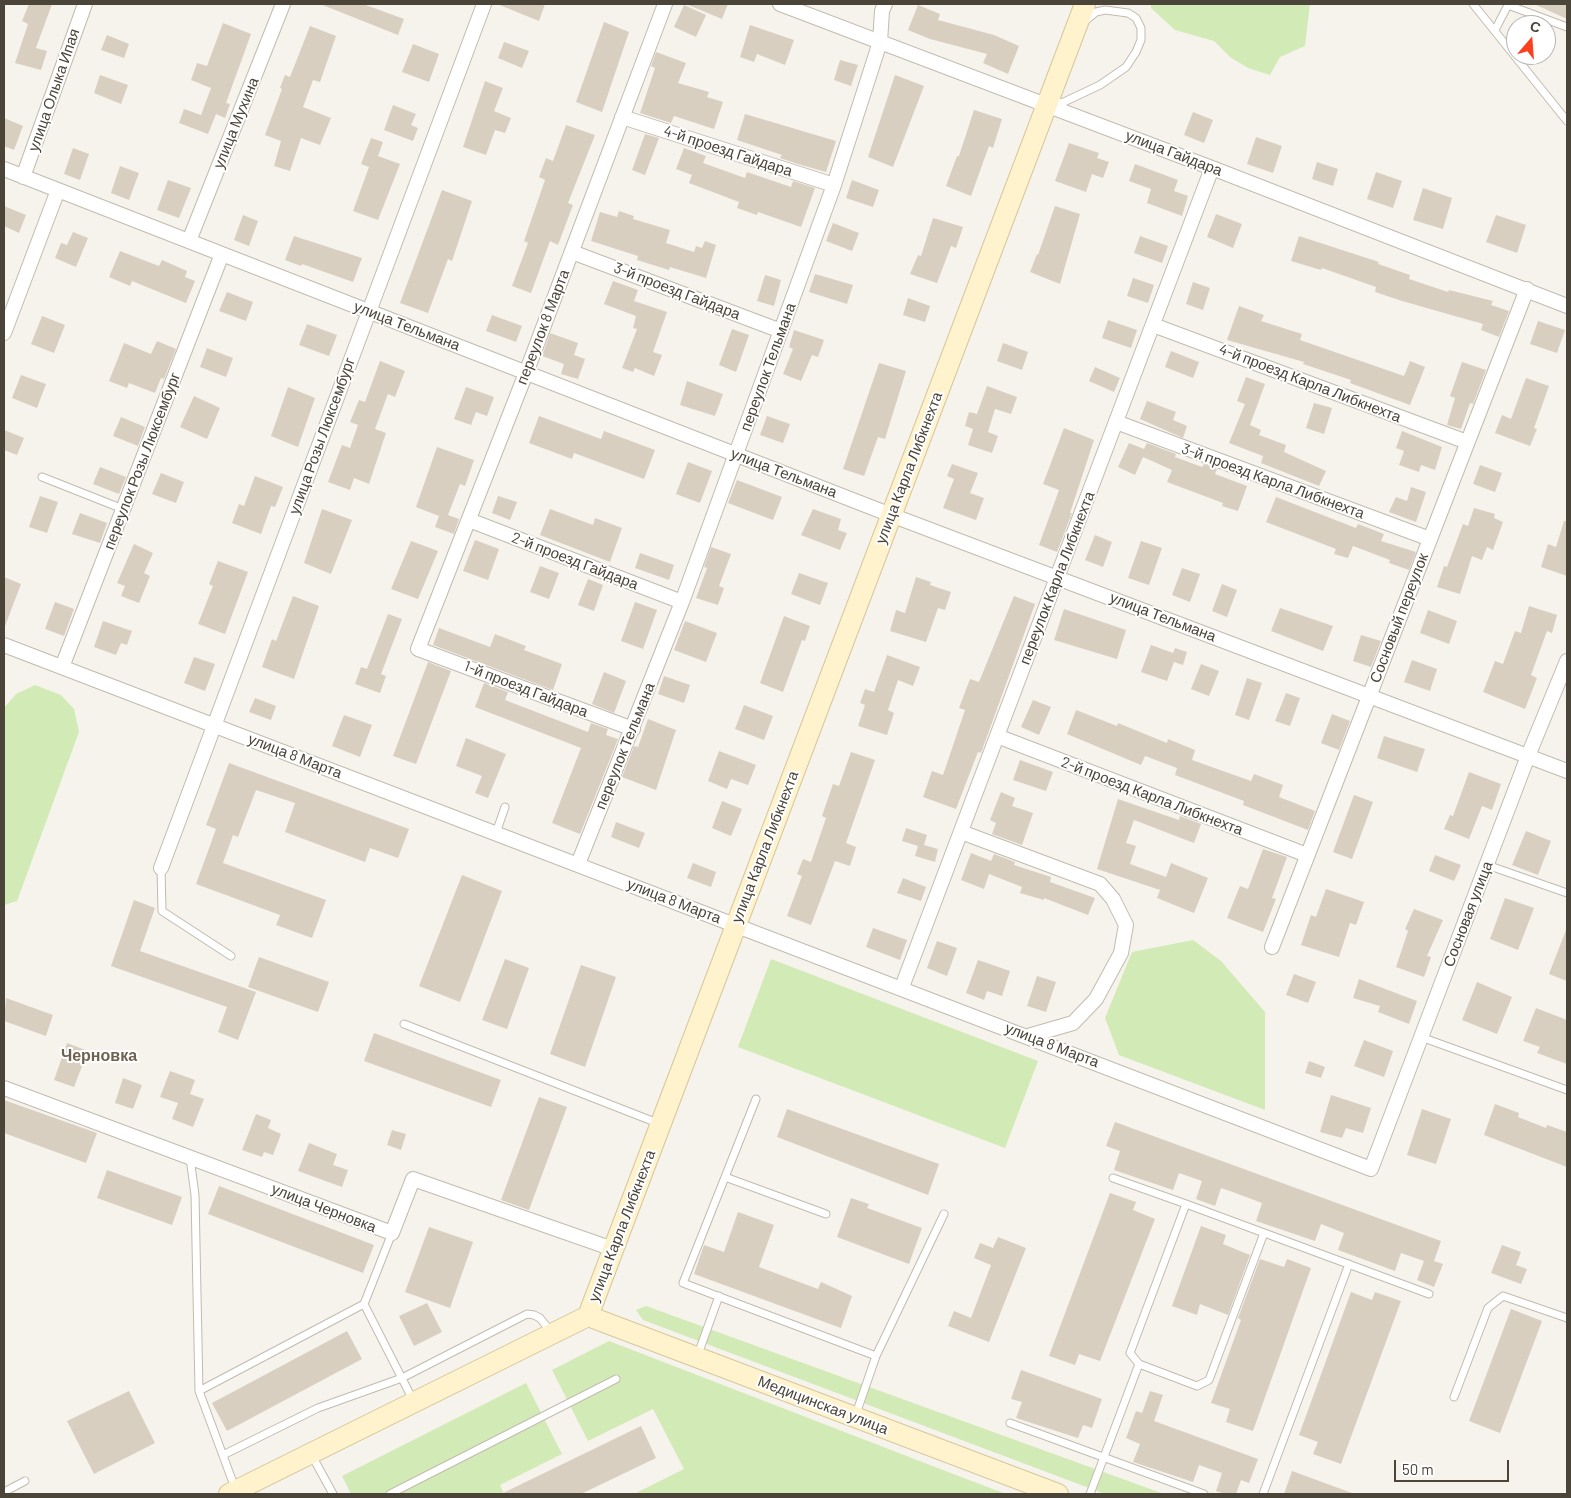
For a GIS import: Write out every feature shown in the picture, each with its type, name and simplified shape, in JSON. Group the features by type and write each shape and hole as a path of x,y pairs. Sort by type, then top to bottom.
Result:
{"main road":[{"name":"улица Карла Либкнехта","path":"233,1492 588,1316 1085,4"},
{"name":"Медицинская улица","path":"588,1316 1058,1494"}],"street":[{"name":"улица Олыка Ипая","path":"23,177 85,4"},
{"name":"улица Мухина","path":"189,242 283,4"},
{"name":"улица Розы Люксембург","path":"161,868 484,4"},
{"name":"переулок 8 Марта","path":"418,648 526,373 665,4"},
{"name":"улица Гайдара","path":"780,4 1212,168 1567,306"},
{"name":"переулок Тельмана","path":"578,864 682,602 834,185 880,42 882,11 885,4"},
{"name":"4-й проезд Гайдара","path":"622,117 834,185"},
{"name":"переулок Карла Либкнехта","path":"902,987 1212,168"},
{"name":"улица Тельмана","path":"4,169 891,515 1567,771"},
{"path":"4,333 58,190"},
{"name":"3-й проезд Гайдара","path":"572,252 781,331"},
{"name":"переулок Розы Люксембург","path":"62,667 222,254"},
{"name":"Сосновый переулок","path":"1272,947 1527,289"},
{"name":"4-й проезд Карла Либкнехта","path":"1153,324 1467,442"},
{"name":"3-й проезд Карла Либкнехта","path":"1116,422 1430,539"},
{"name":"2-й проезд Гайдара","path":"469,520 682,602"},
{"name":"улица 8 Марта","path":"4,645 1371,1168"},
{"name":"1-й проезд Гайдара","path":"418,648 633,729"},
{"name":"Сосновая улица","path":"1371,1168 1528,756 1567,661"},
{"name":"2-й проезд Карла Либкнехта","path":"997,736 1307,855"},
{"path":"961,832 1100,884 1112,899 1126,925 1121,953 1096,999 1073,1023 1028,1036"},
{"name":"улица Черновка","path":"4,1088 392,1233 414,1180 613,1249"}],"lane":[{"path":"1473,4 1567,121"},
{"path":"1495,30 1508,5 1567,27"},
{"path":"1046,105 1064,102 1100,85 1126,67 1141,40 1141,28 1136,18 1128,13 1105,10 1088,18 1072,37"},
{"path":"42,477 123,509"},
{"path":"496,832 505,807"},
{"path":"1487,865 1567,893"},
{"path":"161,868 162,911 231,956"},
{"path":"404,1024 660,1124"},
{"path":"1422,1037 1567,1090"},
{"path":"756,1099 683,1283 876,1356"},
{"path":"190,1158 195,1195 199,1391 223,1455 233,1492"},
{"path":"725,1177 826,1214"},
{"path":"1113,1178 1429,1294"},
{"path":"1186,1204 1130,1353 1139,1364 1197,1386 1209,1380 1264,1233"},
{"path":"854,1417 876,1356 944,1214"},
{"path":"199,1391 364,1304 392,1233"},
{"path":"1264,1494 1349,1264"},
{"path":"697,1357 718,1296"},
{"path":"1454,1397 1488,1308 1503,1296 1567,1318"},
{"path":"364,1304 414,1402"},
{"path":"223,1455 318,1408 402,1378 527,1314 540,1318 552,1334"},
{"path":"1090,1494 1139,1364"},
{"path":"390,1494 616,1379"},
{"path":"1010,1423 1204,1494"},
{"path":"311,1454 332,1494"},
{"path":"4,1492 26,1481"}],"green space":[{"path":"1151,4 1310,4 1305,46 1280,57 1270,75 1248,68 1230,57 1214,41 1175,30 1151,8"},
{"path":"35,685 61,695 74,709 79,732 17,901 4,905 4,708 16,694"},
{"path":"1193,940 1221,961 1265,1012 1265,1110 1119,1055 1105,1018 1132,952"},
{"path":"771,959 1038,1061 1005,1148 738,1047"},
{"path":"646,1306 1164,1494 1105,1494 643,1320 636,1310"},
{"path":"609,1341 1006,1494 634,1494 684,1469 653,1409 588,1441 552,1370"},
{"path":"526,1383 562,1454 500,1485 504,1494 351,1494 342,1476"}],"building":[{"path":"29,4 52,4 36,48 47,51 41,70 15,63 28,24 22,21"},
{"path":"320,4 363,4 404,19 398,35"},
{"path":"497,4 545,4 539,21"},
{"path":"686,4 728,4 722,19"},
{"path":"1534,4 1567,4 1567,19"},
{"path":"684,5 706,15 696,37 674,27"},
{"path":"918,5 940,14 938,20 994,35 1019,46 1008,74 983,63 987,54 930,39 908,30"},
{"path":"604,22 629,32 602,112 576,102"},
{"path":"223,23 251,34 226,103 230,104 225,118 216,114 208,134 179,123 184,109 201,115 211,88 191,80 197,63 207,66"},
{"path":"750,25 794,40 785,65 757,54 754,62 740,57"},
{"path":"310,26 336,36 320,82 313,80 303,107 331,118 320,145 301,138 290,171 274,166 281,141 265,135 282,89 280,88 285,75 290,77"},
{"path":"107,35 129,44 124,58 101,50"},
{"path":"504,42 529,51 522,68 498,58"},
{"path":"413,44 439,54 429,82 402,72"},
{"path":"656,52 686,63 678,83 709,92 707,97 723,102 714,129 674,116 671,123 640,113 655,68 651,66"},
{"path":"840,60 858,65 851,86 834,80"},
{"path":"100,75 128,85 121,104 94,93"},
{"path":"895,75 924,86 893,167 868,157"},
{"path":"485,81 503,88 494,111 511,118 505,133 495,130 486,155 463,147"},
{"path":"393,105 416,114 411,125 418,128 413,141 384,130"},
{"path":"974,110 1002,119 993,148 989,146 971,196 946,186 957,156 959,156"},
{"path":"1193,112 1213,120 1204,143 1184,135"},
{"path":"745,114 836,141 826,172 780,158 782,155 737,140"},
{"path":"4,118 23,126 14,150 4,146"},
{"path":"566,125 595,135 568,203 573,205 558,245 550,241 531,293 512,286 528,243 524,241 545,180 539,177 546,158 553,161"},
{"path":"645,134 659,138 645,175 632,170"},
{"path":"1256,137 1282,146 1273,173 1247,164"},
{"path":"371,138 383,142 378,156 400,164 378,220 353,211 369,167 361,164"},
{"path":"1069,143 1099,153 1097,158 1109,162 1103,178 1092,174 1086,192 1055,181"},
{"path":"73,148 89,154 80,180 64,174"},
{"path":"684,148 706,156 703,163 745,178 747,172 791,187 793,181 815,188 801,227 758,212 757,215 737,208 739,202 689,183 692,175 676,169"},
{"path":"1317,162 1338,169 1333,186 1312,179"},
{"path":"1135,164 1178,180 1174,191 1188,196 1182,216 1147,203 1151,189 1129,181"},
{"path":"120,166 139,173 129,200 111,193"},
{"path":"1376,172 1402,181 1393,208 1367,199"},
{"path":"168,180 191,188 179,218 157,210"},
{"path":"852,180 879,190 873,207 846,198"},
{"path":"1423,188 1452,198 1443,229 1413,220"},
{"path":"442,190 472,201 452,261 448,259 428,313 400,303"},
{"path":"4,206 26,215 19,233 4,226"},
{"path":"1055,206 1080,214 1060,284 1030,272"},
{"path":"619,211 634,216 633,219 670,230 666,243 694,252 696,246 702,248 705,241 716,245 706,278 670,267 669,270 637,260 638,256 591,241 600,212 617,217"},
{"path":"1216,214 1242,224 1233,248 1207,237"},
{"path":"243,215 258,221 249,246 234,240"},
{"path":"1496,215 1526,225 1517,253 1486,242"},
{"path":"933,218 963,227 956,248 951,246 937,283 910,274 918,255 921,256"},
{"path":"833,223 859,233 852,251 826,241"},
{"path":"73,232 88,238 76,267 55,258 61,243 67,245"},
{"path":"294,236 362,258 353,282 285,260"},
{"path":"1140,236 1168,246 1162,263 1134,253"},
{"path":"1299,236 1379,262 1378,264 1410,275 1409,279 1448,292 1449,290 1493,301 1491,305 1509,311 1499,337 1481,330 1483,324 1402,301 1375,292 1376,287 1322,268 1321,270 1291,261"},
{"path":"120,251 159,266 162,260 187,271 185,277 195,281 186,303 132,281 130,286 109,277"},
{"path":"815,274 853,285 847,304 809,292"},
{"path":"765,275 781,280 774,306 757,301"},
{"path":"1133,278 1154,285 1148,303 1127,296"},
{"path":"613,281 638,290 634,301 667,312 653,352 662,355 654,376 635,368 633,372 622,368 637,329 633,328 636,316 604,304"},
{"path":"1193,282 1210,288 1203,310 1186,304"},
{"path":"227,292 253,302 246,321 219,311"},
{"path":"908,298 930,306 925,322 903,315"},
{"path":"1239,306 1264,315 1261,321 1302,334 1300,340 1404,376 1410,361 1425,367 1410,405 1350,383 1351,380 1303,364 1304,362 1227,340"},
{"path":"492,315 522,326 516,342 486,331"},
{"path":"42,316 65,325 54,353 31,344"},
{"path":"1108,320 1137,330 1131,348 1102,338"},
{"path":"1538,321 1565,330 1557,353 1530,344"},
{"path":"307,324 337,335 329,356 299,345"},
{"path":"732,329 749,335 736,372 719,365"},
{"path":"794,330 824,340 818,357 812,355 801,381 783,374 793,349 789,347"},
{"path":"550,333 578,343 574,355 585,359 578,379 561,374 564,364 542,356"},
{"path":"157,341 176,349 164,379 161,378 155,393 129,383 127,388 109,381 124,343 151,354"},
{"path":"1003,343 1028,352 1022,370 997,361"},
{"path":"207,348 233,358 226,377 200,367"},
{"path":"1171,351 1199,362 1193,378 1165,367"},
{"path":"380,361 405,371 395,397 388,394 375,429 386,433 369,484 354,478 350,490 328,482 342,445 350,448 358,425 350,422 359,400 365,402"},
{"path":"1462,362 1486,370 1473,404 1470,403 1461,429 1447,425 1455,398 1450,396"},
{"path":"879,363 906,371 885,439 878,437 864,476 843,469"},
{"path":"1095,367 1120,378 1114,392 1089,381"},
{"path":"21,375 46,384 37,408 12,398"},
{"path":"1246,377 1265,384 1250,425 1261,430 1259,435 1286,445 1284,452 1326,471 1319,486 1261,463 1263,456 1229,443 1245,404 1237,401"},
{"path":"1526,378 1549,386 1534,428 1537,429 1530,446 1495,433 1502,415 1511,419"},
{"path":"687,381 723,394 715,416 680,405"},
{"path":"987,386 1017,397 1011,414 995,409 988,432 998,436 992,453 968,445 973,429 965,426 969,412 977,414"},
{"path":"288,387 315,398 298,447 271,436"},
{"path":"466,387 494,397 487,416 476,412 471,425 454,419"},
{"path":"194,396 220,408 207,439 180,427"},
{"path":"1147,401 1176,412 1173,420 1187,426 1183,438 1140,419"},
{"path":"1314,403 1332,408 1324,434 1306,428"},
{"path":"539,416 601,439 604,431 655,450 644,479 574,453 572,459 529,443"},
{"path":"767,416 790,424 783,443 760,435"},
{"path":"121,417 145,427 138,446 113,436"},
{"path":"1064,428 1094,440 1070,513 1072,513 1057,552 1039,545 1059,490 1043,484"},
{"path":"4,430 24,438 17,455 4,450"},
{"path":"1402,431 1442,447 1435,470 1421,465 1419,472 1399,465 1404,451 1396,448"},
{"path":"1129,443 1144,449 1147,443 1176,454 1175,457 1202,467 1204,464 1217,469 1215,474 1247,486 1238,511 1222,506 1223,503 1167,482 1172,470 1143,457 1135,475 1118,467"},
{"path":"437,447 474,460 465,486 460,484 448,515 459,519 454,534 435,527 439,516 416,507"},
{"path":"688,462 712,471 700,503 676,494"},
{"path":"952,464 978,473 970,493 984,498 976,520 943,508 954,479 947,476"},
{"path":"1480,465 1502,473 1495,492 1473,484"},
{"path":"100,467 126,477 119,494 93,484"},
{"path":"161,473 184,482 176,503 152,494"},
{"path":"255,476 283,487 275,507 271,506 261,534 232,523 239,504 244,506"},
{"path":"737,480 782,497 773,520 728,503"},
{"path":"1411,487 1426,492 1416,522 1389,512 1396,497 1407,501"},
{"path":"40,496 58,502 47,533 29,527"},
{"path":"498,496 517,502 510,520 492,513"},
{"path":"1276,497 1356,528 1358,524 1384,534 1381,541 1416,552 1409,570 1389,563 1390,560 1353,546 1348,558 1334,554 1336,549 1266,522"},
{"path":"1474,508 1495,514 1494,518 1503,522 1493,550 1487,547 1482,560 1472,556 1460,594 1437,587 1444,566 1447,567 1463,524 1468,526"},
{"path":"322,509 352,520 331,574 304,563"},
{"path":"550,509 593,525 595,518 622,528 610,562 540,535"},
{"path":"813,509 841,519 838,530 847,533 840,550 801,535"},
{"path":"80,513 107,523 100,543 72,534"},
{"path":"1564,521 1567,521 1567,576 1541,567 1548,544 1556,547"},
{"path":"1095,535 1112,542 1103,567 1085,560"},
{"path":"475,540 499,549 488,580 463,571"},
{"path":"411,541 438,551 418,599 391,589"},
{"path":"1141,541 1162,548 1149,585 1128,578"},
{"path":"134,544 153,553 144,573 150,576 139,603 121,596 125,586 117,583"},
{"path":"711,547 731,554 719,586 724,588 718,605 696,598 707,568 704,567"},
{"path":"640,553 674,565 669,580 635,568"},
{"path":"218,561 248,572 225,634 198,624 213,586 209,584"},
{"path":"540,566 559,573 549,599 530,592"},
{"path":"1182,568 1200,574 1190,602 1172,595"},
{"path":"799,573 828,583 820,605 791,594"},
{"path":"4,577 21,584 5,626 4,625"},
{"path":"916,577 931,582 930,585 951,592 945,610 938,608 926,642 890,631 896,610 905,613"},
{"path":"588,579 603,585 594,611 578,605"},
{"path":"1222,584 1237,590 1227,617 1212,611"},
{"path":"293,596 319,606 294,679 262,667 272,639 276,641"},
{"path":"1014,596 1035,604 981,753 978,752 956,809 923,797 932,771 943,775 965,710 959,708 970,679 979,682"},
{"path":"55,602 74,609 64,636 45,629"},
{"path":"635,602 657,610 643,649 621,641"},
{"path":"1529,606 1557,615 1552,633 1547,631 1531,675 1537,678 1525,709 1483,692 1495,661 1503,664 1515,631 1521,633"},
{"path":"1280,608 1333,626 1323,651 1271,631"},
{"path":"1064,609 1126,630 1117,659 1054,640"},
{"path":"1428,610 1457,621 1449,644 1420,633"},
{"path":"388,614 402,619 381,674 386,676 380,693 355,684 361,667 367,669"},
{"path":"784,616 810,626 805,641 802,640 783,692 760,683"},
{"path":"103,621 132,631 127,645 121,643 116,655 94,647"},
{"path":"685,621 717,633 706,662 674,650"},
{"path":"439,628 490,647 495,634 526,646 524,650 562,664 553,690 433,645"},
{"path":"1361,635 1381,641 1371,667 1353,661"},
{"path":"1151,645 1173,653 1175,648 1187,652 1183,665 1174,662 1167,681 1141,672"},
{"path":"887,655 920,667 913,686 898,680 888,710 894,713 887,735 858,726 865,705 860,703 865,689 874,692"},
{"path":"194,657 215,664 205,691 184,683"},
{"path":"1412,660 1437,669 1430,691 1404,682"},
{"path":"428,662 451,671 416,764 393,756"},
{"path":"1201,664 1219,671 1209,696 1191,689"},
{"path":"604,672 626,681 614,713 592,704"},
{"path":"664,676 690,685 684,703 658,694"},
{"path":"1247,678 1262,683 1249,720 1235,715"},
{"path":"484,683 508,692 505,700 588,732 591,723 608,729 606,735 618,739 580,834 552,823 581,748 475,707"},
{"path":"1286,693 1300,698 1290,726 1275,721"},
{"path":"255,698 276,706 271,720 249,712"},
{"path":"1033,700 1051,707 1039,735 1021,727"},
{"path":"744,705 773,716 764,740 735,729"},
{"path":"1076,710 1117,726 1118,723 1167,743 1168,739 1195,750 1192,760 1251,781 1254,774 1283,785 1279,797 1315,811 1308,830 1243,805 1244,801 1175,775 1177,768 1145,756 1141,765 1067,734"},
{"path":"1332,714 1350,721 1339,750 1321,743"},
{"path":"344,715 372,725 360,757 332,746"},
{"path":"648,719 676,730 656,790 622,777 634,746 638,747"},
{"path":"1384,736 1425,749 1417,772 1377,758"},
{"path":"466,738 506,754 488,798 475,793 482,776 456,766"},
{"path":"719,751 756,765 748,785 731,779 727,789 708,781"},
{"path":"851,752 875,760 846,843 856,847 850,866 835,861 811,925 787,916 802,876 797,874 803,859 811,862 826,818 822,816 833,784 839,786"},
{"path":"1020,760 1053,772 1046,791 1013,780"},
{"path":"229,763 409,829 398,858 370,848 365,862 285,832 295,803 256,790 238,837 233,835 223,863 326,900 312,938 276,925 280,915 196,884 216,829 206,825"},
{"path":"1469,772 1501,784 1492,810 1482,806 1469,839 1444,829 1450,815 1453,816"},
{"path":"1001,792 1015,798 1012,806 1033,813 1022,845 992,834 996,823 990,820"},
{"path":"1354,795 1373,802 1352,859 1333,852"},
{"path":"1118,799 1179,820 1180,816 1201,824 1194,843 1134,820 1126,843 1136,846 1130,864 1166,877 1171,863 1208,878 1194,913 1157,898 1160,890 1097,869"},
{"path":"722,801 742,809 731,836 712,828"},
{"path":"616,822 645,833 639,848 611,837"},
{"path":"906,828 927,835 924,845 938,849 935,862 915,856 918,846 902,841"},
{"path":"1526,831 1551,841 1538,875 1512,865"},
{"path":"1263,849 1287,857 1272,898 1276,899 1263,932 1227,918 1240,886 1248,889"},
{"path":"971,853 991,861 994,854 1015,862 1014,865 1051,877 1050,882 1095,898 1088,915 1044,898 1044,900 1020,893 1022,887 989,874 984,889 961,880"},
{"path":"1435,855 1461,865 1454,881 1429,871"},
{"path":"693,863 716,872 711,887 687,878"},
{"path":"462,875 502,891 460,1002 419,986"},
{"path":"903,878 926,887 921,901 897,893"},
{"path":"1326,889 1364,902 1356,925 1350,923 1339,957 1301,945 1311,915 1316,917"},
{"path":"1505,898 1534,908 1518,950 1490,939"},
{"path":"134,900 155,908 140,951 256,992 238,1040 218,1032 227,1007 111,966"},
{"path":"1414,909 1443,920 1427,956 1431,957 1424,977 1396,967 1408,931 1405,929"},
{"path":"873,928 907,940 900,960 866,947"},
{"path":"1567,931 1567,981 1549,974"},
{"path":"937,941 957,948 947,976 927,968"},
{"path":"259,957 329,982 318,1012 248,987"},
{"path":"505,959 529,968 507,1029 482,1020"},
{"path":"978,960 1010,971 1002,996 987,991 984,1000 966,993"},
{"path":"581,965 616,977 585,1067 550,1054"},
{"path":"1294,974 1316,982 1308,1003 1286,995"},
{"path":"1037,976 1056,982 1046,1012 1027,1006"},
{"path":"1359,979 1417,1001 1409,1024 1378,1012 1380,1006 1353,998"},
{"path":"1477,982 1512,997 1497,1034 1462,1020"},
{"path":"6,998 53,1015 46,1036 4,1021"},
{"path":"1536,1008 1567,1020 1567,1064 1537,1053 1540,1047 1523,1041"},
{"path":"374,1033 501,1080 491,1107 364,1061"},
{"path":"1364,1040 1393,1051 1384,1077 1354,1066"},
{"path":"67,1043 88,1051 74,1087 54,1080"},
{"path":"1309,1061 1325,1067 1321,1078 1305,1073"},
{"path":"170,1071 195,1080 190,1094 204,1099 193,1127 172,1119 178,1103 160,1097"},
{"path":"123,1078 142,1085 133,1109 115,1103"},
{"path":"1331,1095 1371,1108 1363,1133 1346,1128 1342,1138 1320,1132"},
{"path":"539,1097 567,1107 529,1210 501,1200"},
{"path":"4,1100 97,1133 86,1163 4,1133"},
{"path":"1495,1104 1519,1113 1518,1117 1546,1128 1547,1125 1567,1132 1567,1167 1484,1135"},
{"path":"787,1109 939,1164 928,1195 777,1137"},
{"path":"1422,1109 1451,1119 1436,1164 1407,1155"},
{"path":"256,1114 271,1120 268,1128 281,1134 273,1155 264,1152 262,1157 242,1150"},
{"path":"1115,1122 1441,1241 1434,1261 1443,1264 1434,1287 1417,1280 1424,1261 1401,1253 1395,1271 1338,1250 1344,1233 1321,1224 1315,1241 1256,1221 1262,1203 1230,1191 1221,1188 1215,1206 1196,1199 1202,1181 1179,1173 1173,1190 1114,1170 1120,1151 1106,1146"},
{"path":"392,1130 406,1134 401,1150 387,1145"},
{"path":"309,1143 337,1154 333,1165 348,1170 342,1187 298,1171"},
{"path":"107,1170 182,1197 172,1225 97,1198"},
{"path":"219,1186 374,1245 363,1273 208,1214"},
{"path":"1110,1193 1136,1202 1133,1210 1155,1219 1100,1361 1079,1354 1075,1365 1049,1356"},
{"path":"851,1198 869,1204 867,1208 922,1228 909,1264 837,1237"},
{"path":"738,1212 774,1225 759,1267 818,1289 821,1282 852,1296 841,1328 694,1274 704,1245 724,1252"},
{"path":"1201,1226 1226,1235 1223,1244 1250,1255 1228,1315 1200,1304 1197,1315 1172,1306"},
{"path":"429,1227 473,1242 450,1308 405,1292"},
{"path":"998,1237 1026,1248 989,1342 948,1326 954,1311 971,1318 991,1265 974,1258 980,1243 993,1248"},
{"path":"1502,1245 1521,1252 1516,1265 1527,1269 1521,1284 1491,1273"},
{"path":"1260,1259 1284,1267 1287,1259 1311,1268 1253,1431 1226,1422 1230,1409 1211,1403 1241,1320 1238,1318"},
{"path":"1351,1292 1372,1300 1375,1292 1401,1301 1341,1464 1313,1454 1318,1442 1299,1435"},
{"path":"427,1303 442,1332 414,1346 399,1316"},
{"path":"1511,1309 1542,1321 1500,1433 1469,1421"},
{"path":"347,1331 362,1359 227,1431 212,1403"},
{"path":"1021,1370 1102,1399 1092,1428 1083,1425 1078,1438 1016,1418 1022,1402 1011,1399"},
{"path":"129,1391 155,1443 94,1474 67,1421"},
{"path":"1150,1391 1163,1395 1154,1421 1258,1459 1249,1483 1241,1480 1236,1494 1225,1494 1216,1491 1222,1473 1199,1465 1193,1482 1133,1462 1140,1444 1126,1438 1136,1411 1142,1413"},
{"path":"641,1426 656,1458 581,1494 501,1494"},
{"path":"1292,1471 1352,1493 1352,1494 1284,1494"}],"district":[{"name":"Черновка","path":"99,1056"}]}
